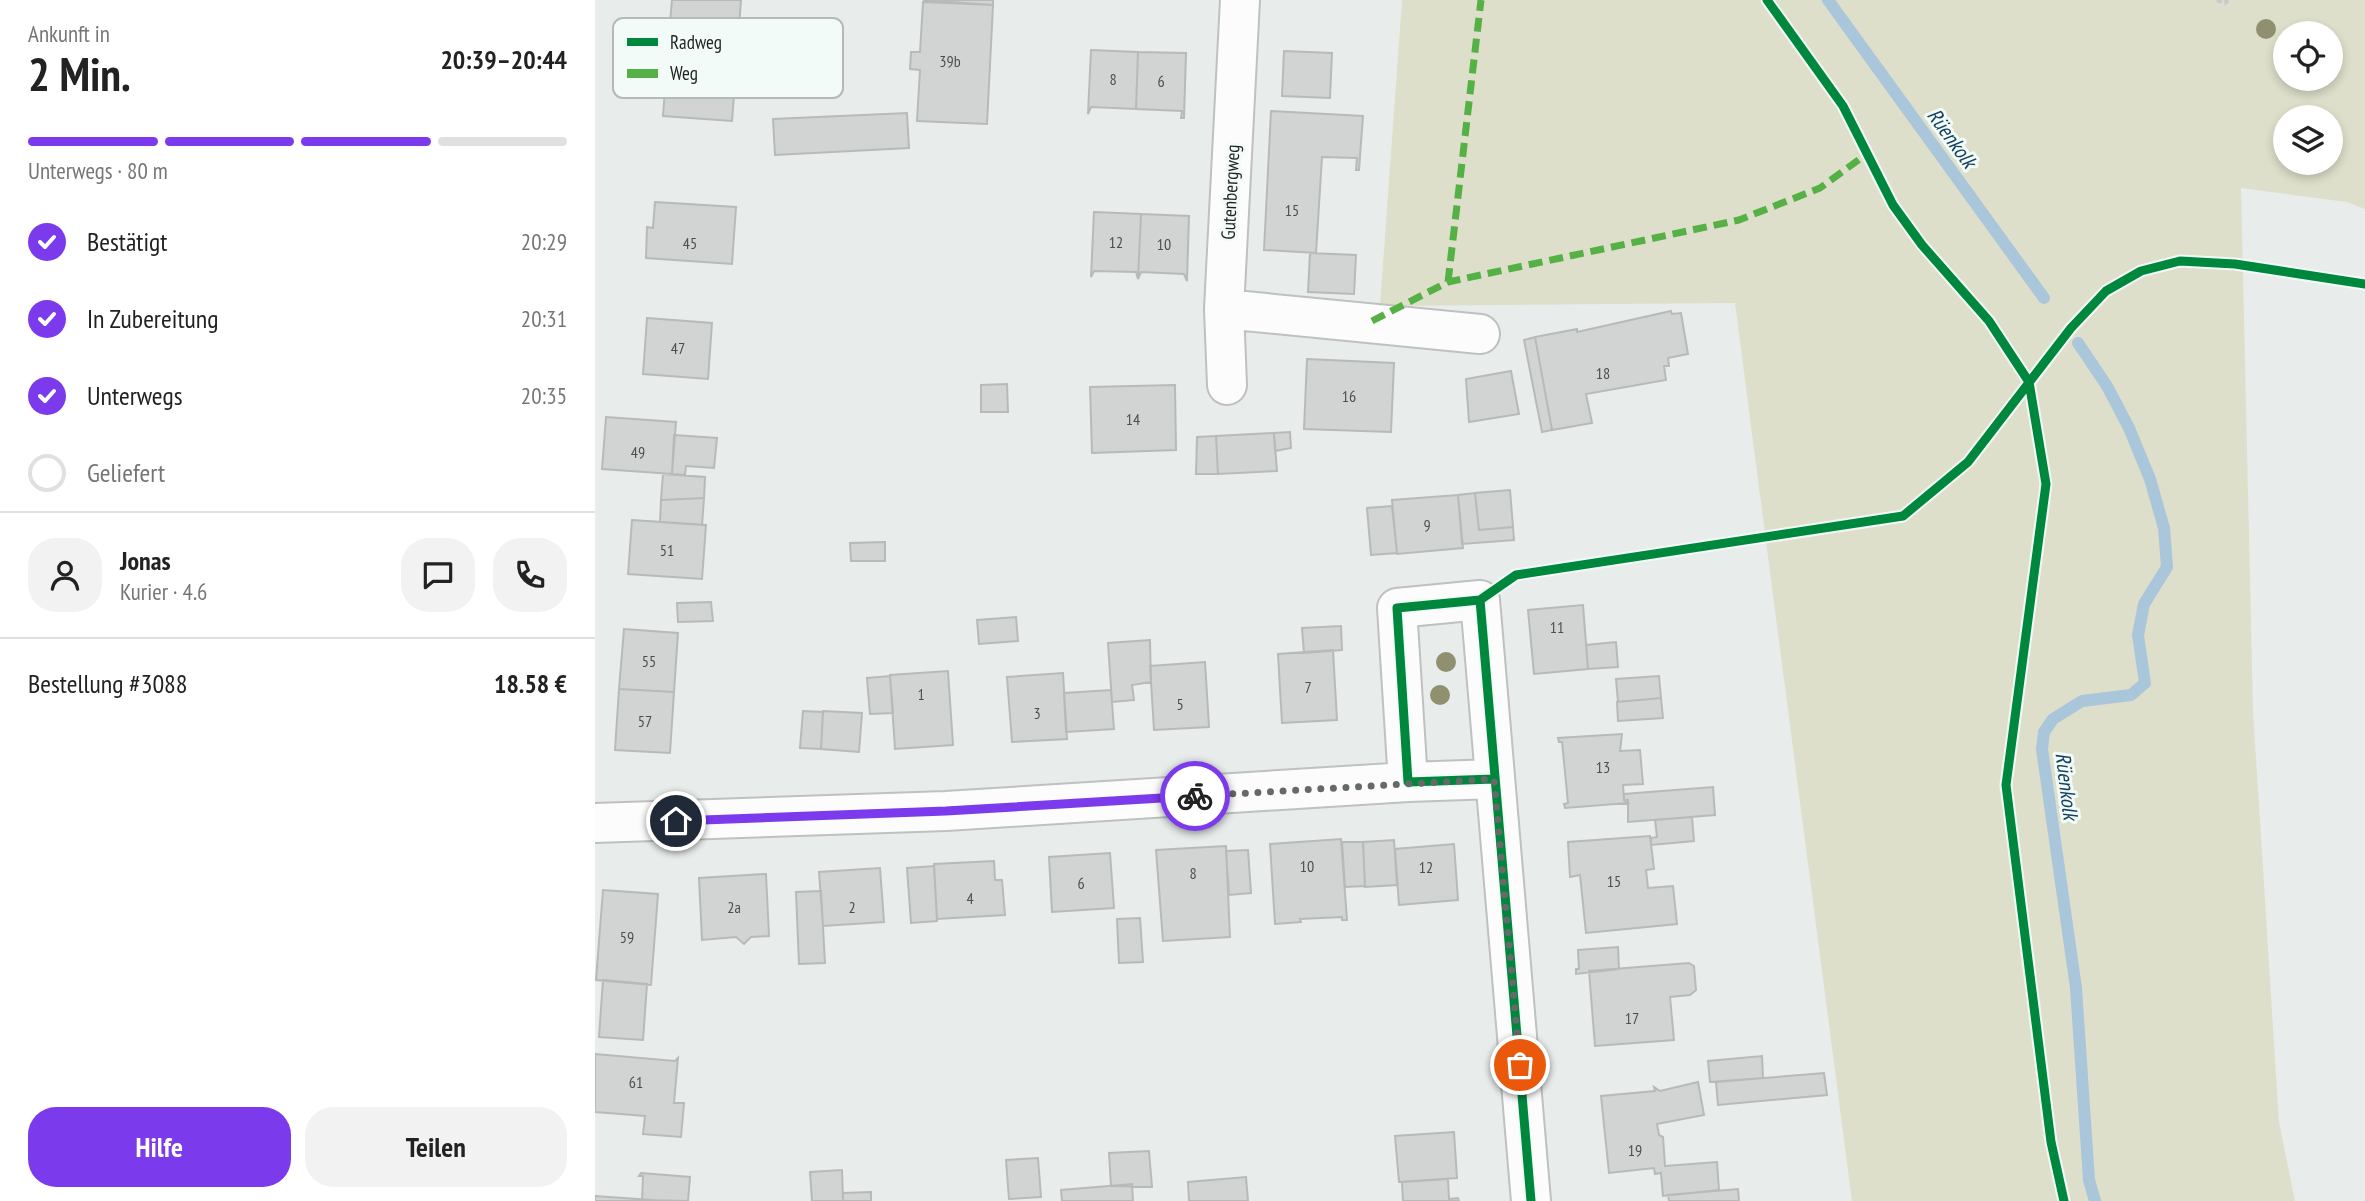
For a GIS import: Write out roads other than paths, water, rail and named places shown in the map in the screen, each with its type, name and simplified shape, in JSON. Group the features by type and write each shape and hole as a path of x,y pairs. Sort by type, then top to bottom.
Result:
{"street":[{"name":"Gutenbergweg","path":"1227,384 1224,309 1240,0"},
{"path":"1224,309 1479,334"},
{"path":"1408,782 1397,608 1480,600 1531,1201"},
{"path":"595,823 946,811 1494,779"}],"waterway":[{"name":"Rüenkolk","path":"1828,0 2044,298"},
{"name":"Rüenkolk","path":"2078,343 2107,386 2129,428 2150,479 2164,528 2167,567 2144,604 2138,635 2145,683 2131,695 2082,701 2053,719 2044,732 2042,749 2076,988 2089,1180 2095,1201"}]}
